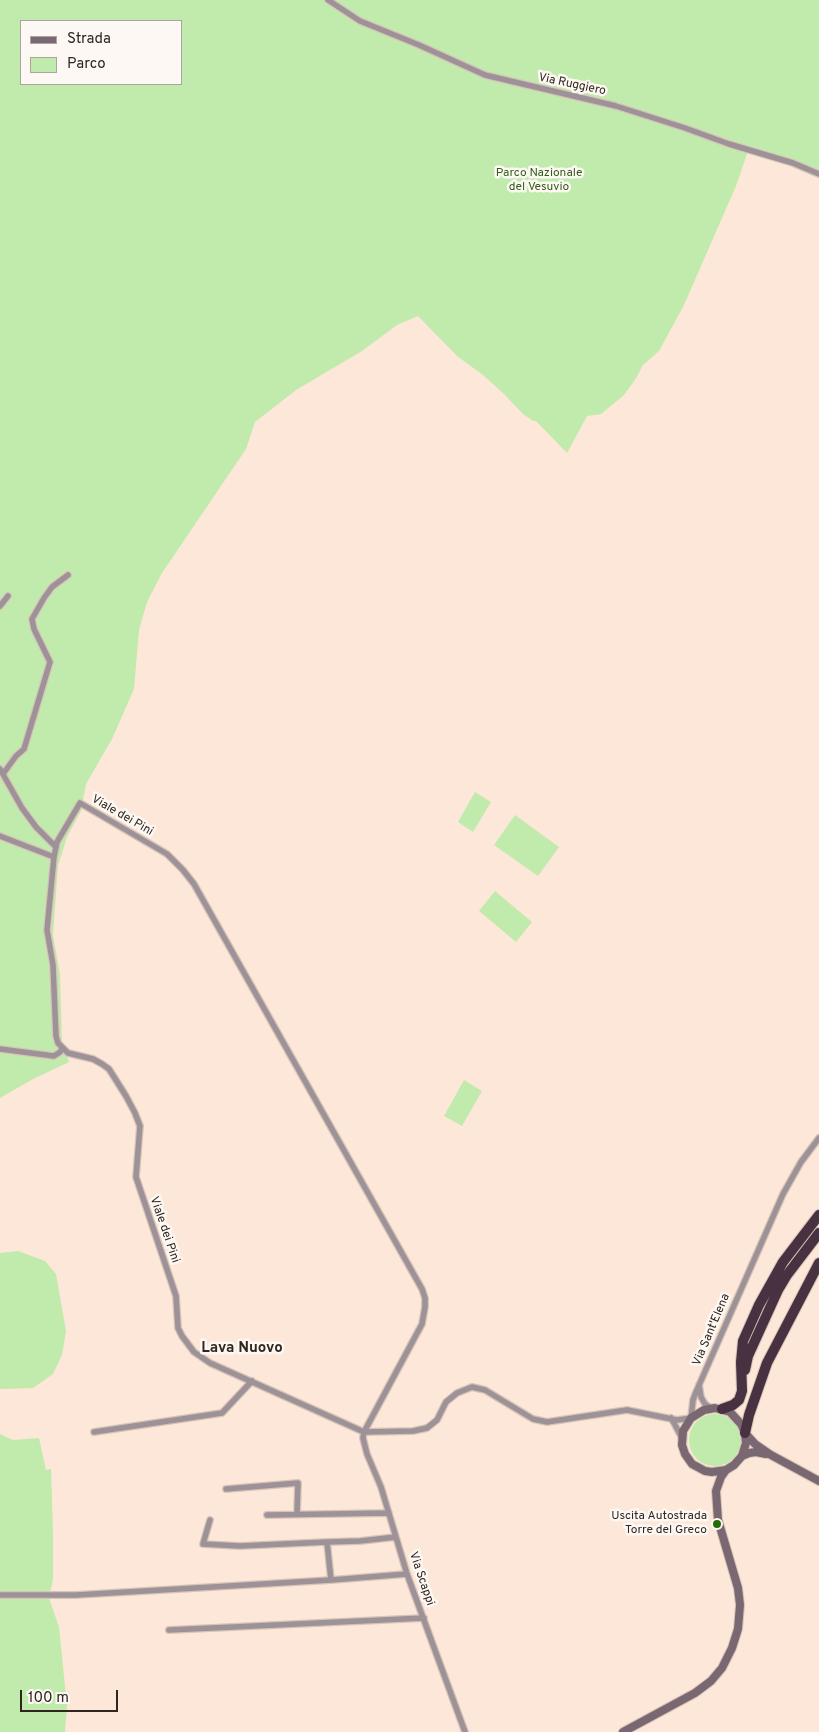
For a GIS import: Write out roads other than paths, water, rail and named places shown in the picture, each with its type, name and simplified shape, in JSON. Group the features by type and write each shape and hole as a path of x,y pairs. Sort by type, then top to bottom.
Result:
{"highway":[{"path":"742,1383 741,1351 746,1332 783,1262 819,1215"},
{"path":"716,1409 733,1405 739,1400 748,1356 778,1290 790,1270 819,1233"},
{"path":"745,1433 748,1415 767,1362 819,1265"}],"street":[{"name":"Via Ruggiero","path":"328,0 360,21 420,45 486,75 616,106 819,174"},
{"path":"56,847 36,828 1,772 24,749 50,662 34,629 32,619 52,587 68,575"},
{"path":"0,606 8,596"},
{"name":"Viale dei Pini","path":"80,803 167,854 183,870 194,884 422,1289 426,1307 422,1324 364,1432 252,1382 202,1357 194,1352 182,1336 178,1328 176,1296 136,1177 140,1126 135,1113 116,1079 102,1064 83,1056 68,1053 62,1049 56,1036 53,964 47,930 56,847 57,842 80,803"},
{"path":"0,836 54,856"},
{"path":"0,1049 54,1056 62,1049"},
{"name":"Via Sant'Elena","path":"691,1418 693,1400 699,1385 790,1180 800,1162 819,1138"},
{"path":"94,1432 222,1412 252,1382"},
{"name":"Via Sant'Elena","path":"699,1385 701,1397 705,1404 716,1409"},
{"path":"364,1432 412,1431 427,1428 437,1420 446,1402 458,1393 472,1388 485,1390 533,1418 547,1422 627,1410 678,1420 691,1418"},
{"path":"742,1456 746,1443 745,1433 742,1424 736,1417 716,1409 697,1413 686,1424 682,1445 688,1459 705,1471 726,1470 748,1453 756,1452 771,1455"},
{"path":"670,1418 682,1438"},
{"name":"Via Scappi","path":"364,1432 364,1444 381,1487 407,1574 465,1732"},
{"path":"745,1433 755,1444 771,1455 819,1481"},
{"path":"716,1491 718,1483 726,1470"},
{"path":"623,1732 696,1693 711,1681 722,1668 732,1648 738,1629 740,1605 738,1588 718,1520 716,1491 711,1478 705,1471"},
{"path":"226,1489 298,1483 298,1514"},
{"path":"268,1516 388,1513"},
{"path":"210,1520 203,1544 240,1546 396,1538"},
{"path":"327,1542 331,1580"},
{"path":"0,1595 76,1595 287,1584 407,1574"},
{"path":"169,1630 424,1618"}],"place":[{"name":"Uscita Autostrada Torre del Greco","path":"717,1524"}],"district":[{"name":"Lava Nuovo","path":"242,1349"}],"park label":[{"name":"Parco Nazionale del Vesuvio","path":"539,181"}]}
